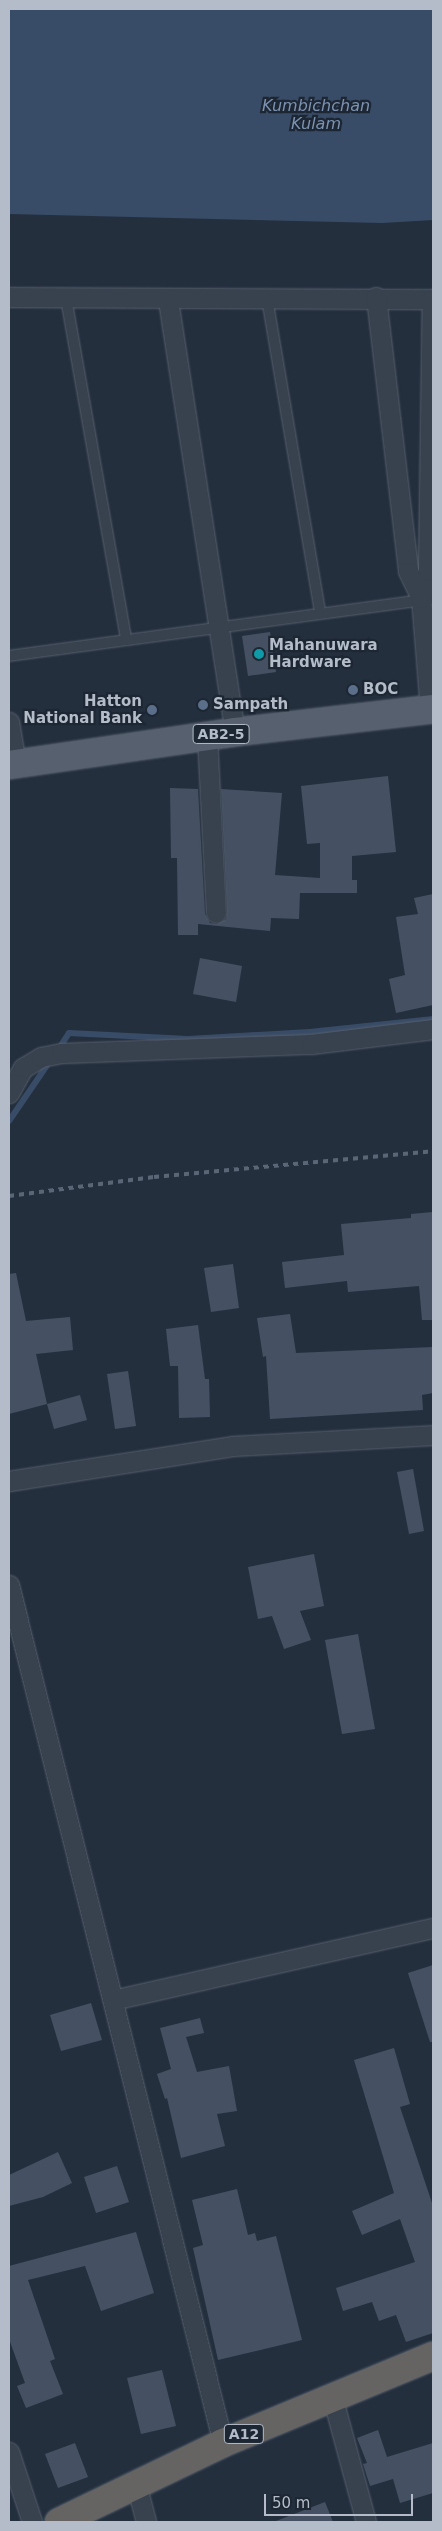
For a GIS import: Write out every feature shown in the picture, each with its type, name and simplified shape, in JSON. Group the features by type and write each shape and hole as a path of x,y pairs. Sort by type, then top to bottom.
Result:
{"highway":[{"name":"A12","path":"59,2522 224,2443 332,2396 433,2356"}],"main road":[{"name":"AB2-5","path":"12,764 235,732 432,709"}],"street":[{"path":"9,297 168,300 376,297 432,299 427,598 432,709"},
{"path":"376,297 408,572 427,598"},
{"path":"168,300 235,732"},
{"path":"9,722 12,764"},
{"path":"207,736 216,913"},
{"path":"9,1093 23,1068 41,1058 62,1053 311,1044 433,1029"},
{"path":"9,1481 232,1446 433,1435"},
{"path":"9,1585 224,2443"},
{"path":"113,2000 433,1928"},
{"path":"332,2396 366,2522"},
{"path":"9,2452 32,2522"},
{"path":"136,2484 146,2522"}],"lane":[{"path":"66,298 126,640"},
{"path":"267,298 320,612"},
{"path":"9,656 427,598"}],"water":[{"name":"Kumbichchan Kulam","path":"9,9 433,9 433,220 382,223 9,214"}],"building":[{"name":"Mahanuwara Hardware","path":"270,632 276,672 248,676 242,636"},
{"path":"388,776 396,852 352,856 352,880 357,880 357,893 300,893 299,919 271,918 270,931 198,924 198,935 178,935 177,858 171,858 170,788 198,789 205,914 210,923 217,924 226,919 227,912 221,789 282,793 275,875 320,878 320,843 307,844 301,786"},
{"path":"433,894 433,1005 396,1013 389,979 405,975 396,917 418,914 414,898"},
{"path":"200,958 242,966 236,1002 193,994"},
{"path":"433,1212 433,1320 422,1320 419,1286 348,1292 347,1281 285,1288 282,1262 344,1255 341,1224 411,1218 411,1214"},
{"path":"233,1264 239,1308 211,1312 204,1268"},
{"path":"16,1273 26,1321 70,1317 73,1350 36,1354 47,1404 9,1414 9,1274"},
{"path":"290,1314 296,1353 433,1347 433,1393 422,1395 423,1410 270,1419 266,1356 263,1357 257,1318"},
{"path":"198,1325 205,1379 209,1379 210,1417 179,1418 178,1366 170,1366 166,1329"},
{"path":"128,1371 136,1426 115,1429 107,1374"},
{"path":"80,1395 87,1420 54,1429 47,1404"},
{"path":"413,1469 424,1531 409,1534 397,1472"},
{"path":"314,1554 324,1606 300,1611 311,1640 284,1649 272,1616 258,1619 248,1567"},
{"path":"358,1634 375,1729 342,1734 325,1640"},
{"path":"433,1965 433,2042 430,2042 408,1973"},
{"path":"91,2003 102,2040 61,2051 50,2015"},
{"path":"200,2018 204,2033 186,2037 197,2072 229,2066 237,2111 217,2114 225,2146 181,2158 167,2098 165,2099 157,2074 171,2069 160,2028"},
{"path":"394,2048 410,2104 400,2107 433,2206 433,2333 406,2342 396,2315 379,2321 372,2302 343,2311 336,2288 415,2262 400,2219 362,2235 352,2211 394,2193 354,2060"},
{"path":"58,2152 72,2183 43,2197 9,2206 9,2175"},
{"path":"117,2166 129,2202 96,2213 84,2177"},
{"path":"237,2189 248,2235 255,2233 257,2241 276,2236 302,2340 218,2360 193,2248 203,2245 192,2200"},
{"path":"136,2232 154,2293 101,2311 85,2266 28,2280 55,2359 50,2361 63,2394 26,2408 17,2386 25,2383 9,2339 9,2266"},
{"path":"162,2370 176,2426 141,2434 127,2378"},
{"path":"378,2430 387,2457 433,2443 433,2493 400,2503 393,2479 370,2486 363,2464 367,2463 357,2438"},
{"path":"75,2443 88,2477 58,2488 45,2454"},
{"path":"325,2502 333,2522 276,2522 276,2521"}],"waterway":[{"path":"58,1050 69,1033 188,1039 310,1032 433,1019"},
{"path":"9,1121 52,1058"}],"railway":[{"path":"9,1196 154,1177 433,1151"}],"place":[{"name":"Mahanuwara Hardware","path":"259,654"},
{"name":"BOC","path":"353,690"},
{"name":"Sampath","path":"203,705"},
{"name":"Hatton National Bank","path":"152,710"}]}
